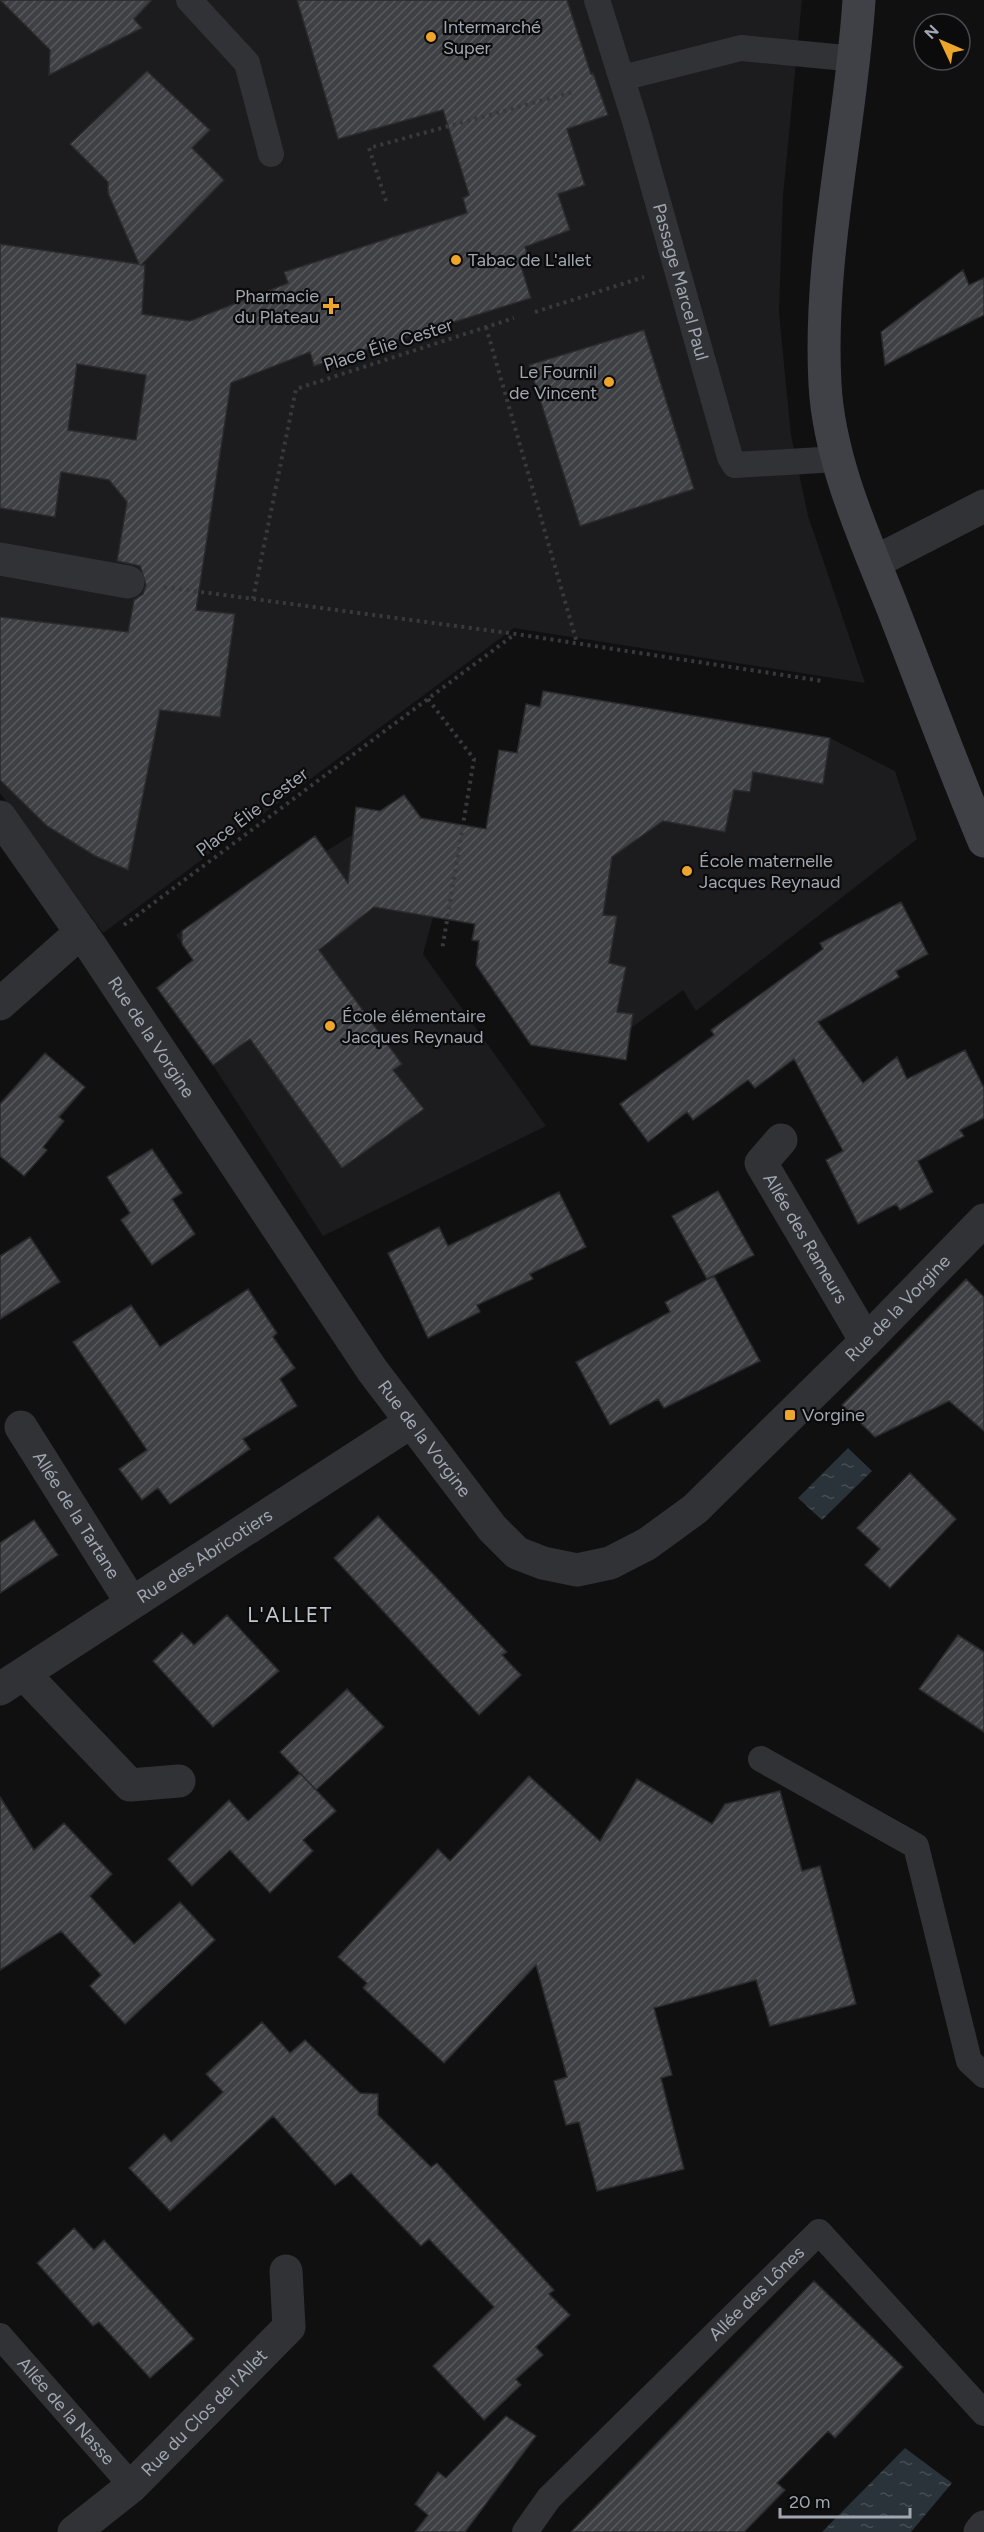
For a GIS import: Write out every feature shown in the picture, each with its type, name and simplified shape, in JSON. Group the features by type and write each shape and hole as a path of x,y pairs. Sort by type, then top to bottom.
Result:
{"street":[{"path":"859,0 855,59 823,311 825,386 838,459 875,562 984,841"},
{"path":"875,562 984,506"},
{"path":"0,559 128,582"},
{"name":"Rue de la Vorgine","path":"0,817 87,940 372,1371 492,1528 517,1553 543,1563 577,1570 610,1563 647,1544 695,1509 866,1341 984,1220"},
{"path":"0,1004 87,940"},
{"name":"Allée des Rameurs","path":"781,1140 761,1163 866,1341"},
{"name":"Rue des Abricotiers","path":"12,1682 131,1602 411,1422"},
{"name":"Allée de la Tartane","path":"21,1427 131,1602"},
{"path":"12,1682 130,1785 179,1781"},
{"name":"Rue du Clos de l'Allet","path":"74,2532 132,2486 290,2326 286,2271"},
{"path":"980,2532 984,2527"}],"lane":[{"path":"189,0 247,63 271,154"},
{"name":"Passage Marcel Paul","path":"597,0 735,465 838,459"},
{"path":"622,78 741,48 855,59"},
{"path":"761,1759 916,1846 969,2061 984,2075"},
{"name":"Allée des Lônes","path":"525,2532 549,2498 819,2232 984,2413"},
{"name":"Allée de la Nasse","path":"0,2336 132,2486"}],"path":[{"path":"386,201 369,148 573,92"},
{"path":"535,312 676,267"},
{"name":"Place Élie Cester","path":"253,599 296,389 514,318"},
{"path":"486,327 577,643"},
{"path":"128,582 516,634 822,681"},
{"name":"Place Élie Cester","path":"87,940 428,699 516,634"},
{"path":"428,699 474,759 442,950"}],"shaded area":[{"path":"0,0 802,0 783,196 779,312 791,435 808,516 865,683 514,628 103,933 0,793"},
{"name":"École maternelle Jacques Reynaud","path":"543,691 830,738 895,771 917,839 696,1011 683,990 594,1055 531,1045 506,1009 509,998 494,995 495,991 476,965 479,942 472,940 499,750 517,753 526,704 540,706"},
{"name":"École élémentaire Jacques Reynaud","path":"404,795 421,818 448,822 433,917 423,954 546,1126 323,1236 213,1065 157,988 193,960 176,935 315,836 326,851 352,835 356,807 380,811"}],"water":[{"path":"848,1448 872,1471 822,1520 798,1498"},
{"path":"905,2448 952,2483 911,2532 822,2532"}],"building":[{"path":"0,0 152,0 134,19 142,28 49,75 50,50"},
{"path":"297,0 567,0 591,74 593,73 608,115 567,129 585,185 558,194 570,230 525,247 530,260 520,263 531,298 314,366 310,352 231,383 196,610 235,614 220,717 160,710 128,870 95,856 47,826 0,780 0,617 128,632 134,600 143,594 146,585 140,566 117,561 127,502 109,480 61,472 55,517 0,508 0,244 139,264 108,193 108,182 70,144 147,71 210,130 192,148 224,180 141,265 145,265 142,314 190,321 288,283 284,272 467,213 463,198 469,195 443,110 338,139","holes":["77,364 146,375 136,440 68,430"]},
{"path":"963,270 969,285 984,278 984,315 885,365 881,332"},
{"path":"644,330 694,489 580,526 529,365"},
{"path":"543,691 830,738 823,784 753,772 750,792 734,790 725,832 663,821 612,857 603,915 617,916 609,963 626,967 617,1012 633,1014 626,1060 531,1045 476,965 479,941 472,940 475,924 374,907 319,950 402,1064 393,1070 424,1109 342,1168 250,1039 213,1065 157,988 193,960 182,944 182,931 315,836 348,883 356,807 380,811 404,795 421,818 486,829 499,750 517,753 526,704 540,707"},
{"path":"901,902 928,954 896,971 899,977 818,1022 863,1083 897,1057 907,1079 965,1050 984,1088 984,1118 960,1130 964,1136 918,1161 933,1192 900,1210 896,1204 858,1224 826,1160 843,1151 794,1059 755,1088 748,1080 693,1120 687,1112 648,1142 620,1104 714,1035 711,1030 823,949 820,943"},
{"path":"45,1053 85,1087 59,1117 64,1121 43,1147 47,1150 24,1176 0,1156 0,1104"},
{"path":"152,1149 182,1193 172,1199 195,1234 152,1265 121,1220 130,1213 107,1177"},
{"path":"718,1191 754,1255 707,1279 672,1216"},
{"path":"559,1192 586,1247 530,1274 533,1279 477,1305 480,1312 428,1338 388,1253 439,1227 448,1246"},
{"path":"30,1237 60,1282 0,1319 0,1256"},
{"path":"714,1276 760,1361 664,1408 658,1399 610,1425 576,1362 670,1312 665,1302"},
{"path":"966,1279 984,1297 984,1431 949,1401 875,1437 842,1405"},
{"path":"248,1289 277,1333 273,1337 295,1368 280,1379 297,1406 243,1439 250,1449 170,1504 158,1488 142,1500 119,1469 147,1450 73,1342 131,1305 160,1347"},
{"path":"910,1473 956,1519 890,1588 865,1565 880,1549 857,1528"},
{"path":"378,1516 507,1652 502,1655 521,1675 479,1715 334,1558"},
{"path":"34,1520 58,1555 0,1593 0,1543"},
{"path":"227,1615 279,1671 213,1727 153,1661 182,1633 194,1645"},
{"path":"958,1635 984,1652 984,1732 919,1689"},
{"path":"347,1689 384,1727 316,1790 280,1752"},
{"path":"300,1773 336,1811 303,1840 313,1851 270,1893 230,1850 192,1886 168,1859 229,1800 248,1821"},
{"path":"529,1776 600,1841 637,1779 712,1824 725,1804 780,1791 802,1871 820,1866 856,2004 770,2026 756,1980 654,2008 672,2075 661,2078 684,2169 597,2191 579,2122 566,2125 554,2081 567,2077 536,1965 444,2063 363,1988 367,1983 338,1957 438,1849 450,1861"},
{"path":"0,1797 34,1850 64,1823 112,1874 90,1896 134,1944 180,1902 215,1940 125,2024 90,1986 101,1975 61,1931 0,1970"},
{"path":"262,2022 290,2053 305,2040 360,2093 378,2094 378,2115 431,2167 437,2163 554,2290 549,2294 570,2315 536,2347 543,2355 516,2379 521,2385 484,2420 433,2366 494,2307 429,2239 421,2246 351,2173 335,2185 273,2116 170,2211 129,2168 164,2134 171,2142 223,2092 206,2074"},
{"path":"74,2228 94,2250 104,2240 194,2339 150,2378 99,2322 93,2326 37,2263"},
{"path":"814,2281 903,2367 835,2438 828,2431 777,2483 785,2490 744,2532 571,2532"},
{"path":"506,2416 536,2436 465,2532 415,2532 428,2515 415,2504 438,2472 446,2478"}],"place":[{"name":"Intermarché Super","path":"431,37"},
{"name":"Tabac de L'allet","path":"456,260"},
{"name":"Pharmacie du Plateau","path":"331,306"},
{"name":"Le Fournil de Vincent","path":"609,382"},
{"name":"École maternelle Jacques Reynaud","path":"687,871"},
{"name":"École élémentaire Jacques Reynaud","path":"330,1026"},
{"name":"Vorgine","path":"790,1415"}],"district":[{"name":"L'ALLET","path":"290,1615"}]}
